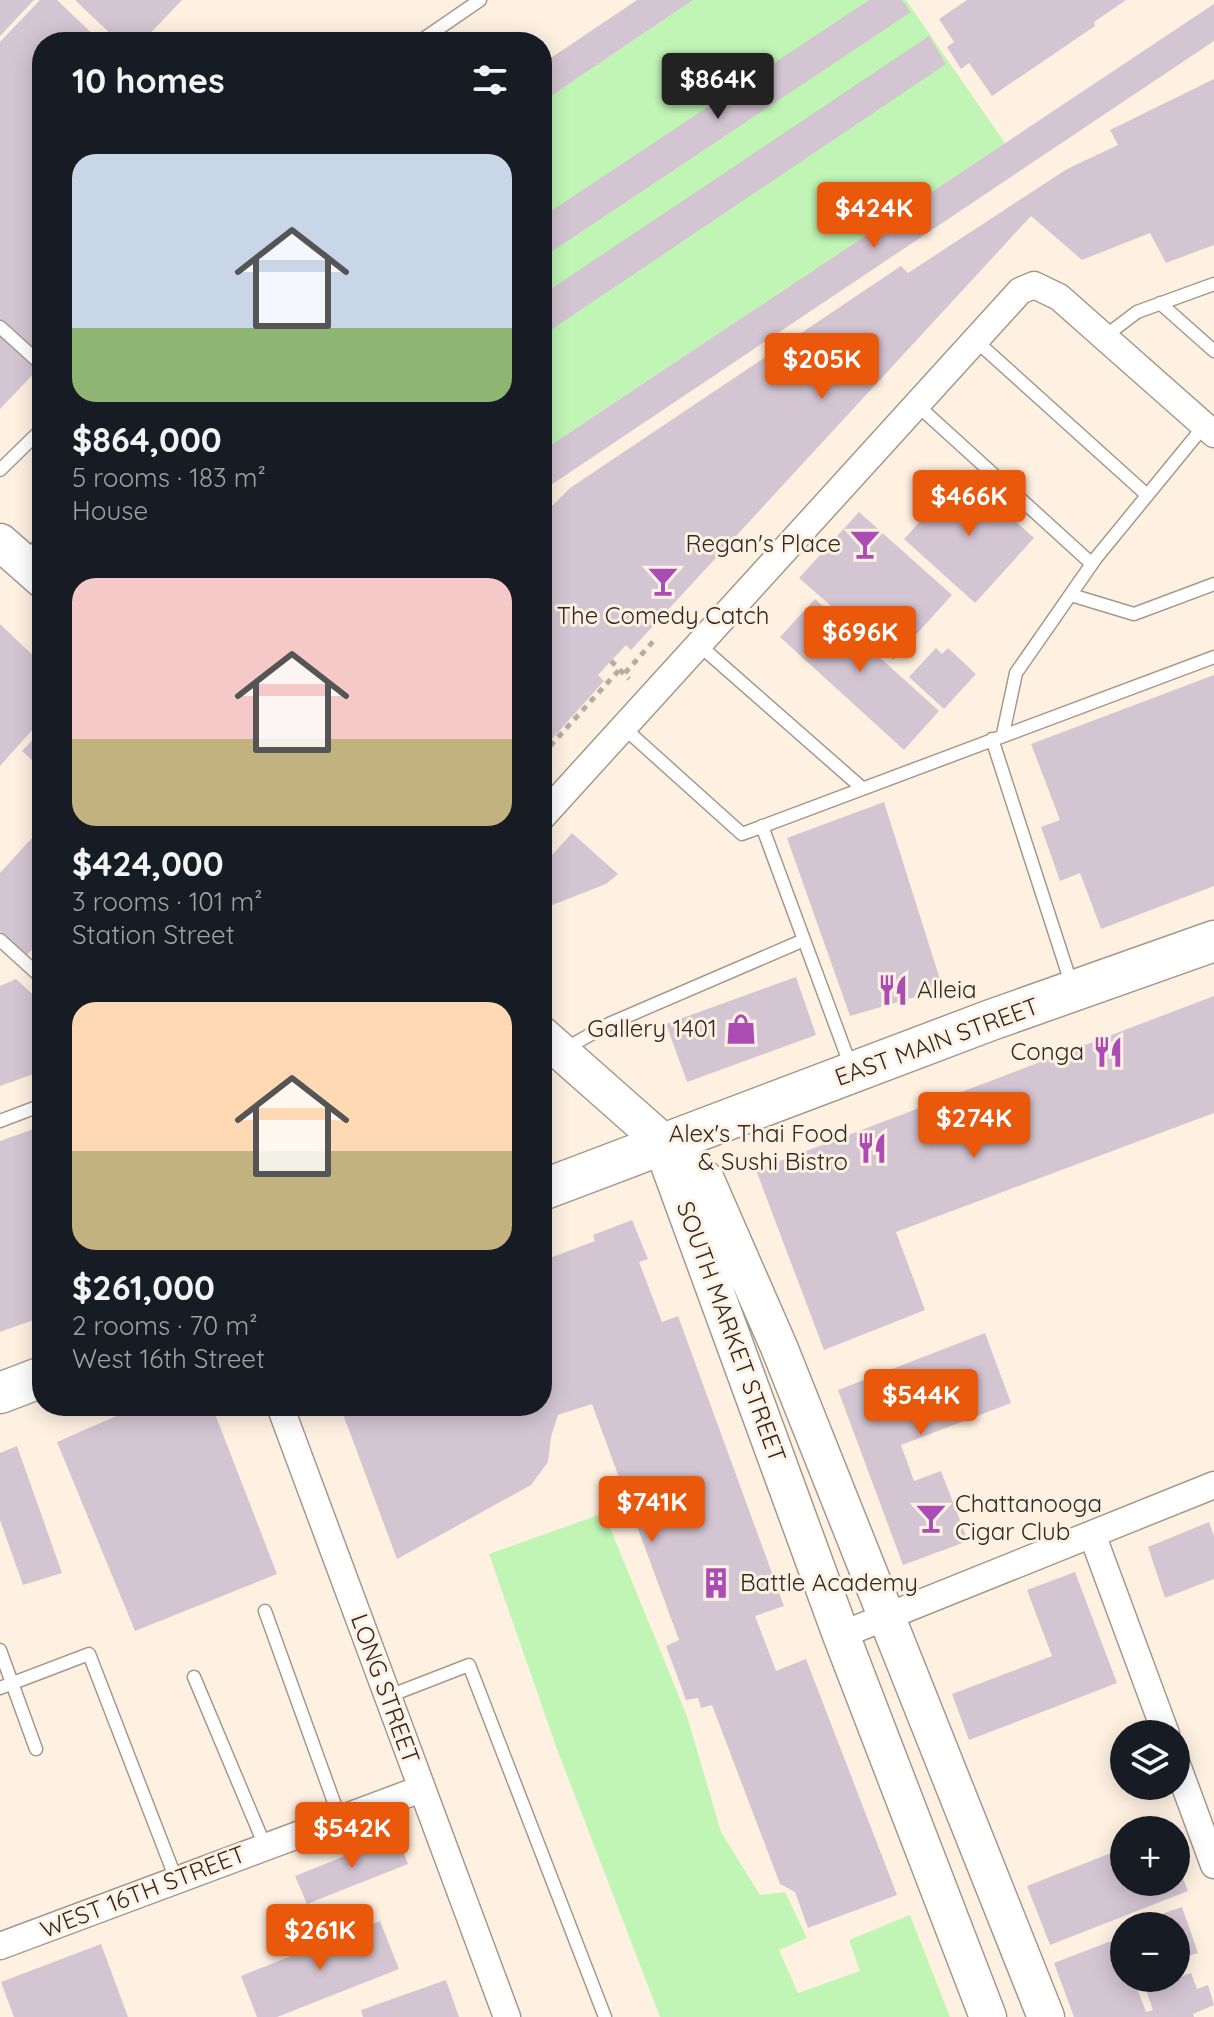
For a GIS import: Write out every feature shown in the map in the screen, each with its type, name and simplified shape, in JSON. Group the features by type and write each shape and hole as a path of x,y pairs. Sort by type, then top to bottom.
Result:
{"main road":[{"name":"EAST MAIN STREET","path":"552,1186 661,1143 1214,941"},
{"path":"552,1044 661,1143"},
{"name":"SOUTH MARKET STREET","path":"661,1143 706,1180 779,1347 1046,2017"},
{"name":"SOUTH MARKET STREET","path":"661,1143 841,1635 988,2017"},
{"path":"0,1393 32,1381"}],"street":[{"path":"552,806 1020,291 1034,285 1059,297 1209,430"},
{"name":"LONG STREET","path":"284,1416 507,2017"},
{"path":"841,1635 1214,1485"},
{"path":"1092,1534 1161,1720"},
{"name":"WEST 16TH STREET","path":"0,1946 421,1789"},
{"path":"1190,1800 1214,1865"}],"lane":[{"path":"434,32 480,0"},
{"path":"1104,337 1137,312 1214,284"},
{"path":"1160,303 1214,351"},
{"path":"0,327 32,356"},
{"path":"974,339 1147,495"},
{"path":"916,404 1092,564"},
{"path":"1074,993 997,736 1016,673 1092,564 1147,495 1209,430"},
{"path":"0,470 32,439"},
{"path":"1071,595 1134,614 1214,584"},
{"path":"698,644 862,788"},
{"path":"623,727 742,834 1214,657"},
{"path":"762,826 854,1073"},
{"path":"0,940 32,969"},
{"path":"552,1043 609,1024 804,940"},
{"path":"0,1121 32,1109"},
{"path":"265,1611 340,1819"},
{"path":"0,1650 6,1686 36,1749"},
{"path":"6,1686 89,1654 176,1879"},
{"path":"389,1696 469,1665 605,2017"},
{"path":"194,1677 265,1846"}],"path":[{"path":"552,744 657,637"},
{"path":"611,661 630,678 622,687"}],"green space":[{"path":"693,0 906,0 1005,143 552,444 552,95"},
{"path":"604,1513 687,1716 721,1832 760,1895 785,1892 807,1938 779,1950 798,1993 860,1971 849,1940 910,1915 950,2017 660,2017 557,1749 489,1554"}],"building":[{"path":"0,0 34,0 0,36"},
{"path":"40,0 57,0 91,32 32,32 32,375 0,409 0,42"},
{"path":"75,0 182,0 152,32 109,32"},
{"path":"637,0 693,0 552,95 552,57"},
{"path":"869,0 902,0 911,12 552,251 552,210"},
{"path":"967,0 1126,0 1094,22 1095,26 992,96 969,63 961,69 947,47 954,42 939,19"},
{"path":"1214,4 1214,41 552,484 552,444"},
{"path":"929,36 946,64 552,329 552,288"},
{"path":"1214,79 1214,245 1166,263 1150,233 1082,260 1031,216 631,650 626,645 598,675 604,681 552,739 552,506 570,488 901,266 908,273 1067,169 1118,145 1110,130"},
{"path":"963,474 1034,538 975,603 904,539"},
{"path":"859,512 952,595 893,660 799,578"},
{"path":"815,599 939,711 904,750 780,637"},
{"path":"0,624 32,654 32,730 0,766"},
{"path":"936,648 942,654 948,648 976,674 944,709 909,677"},
{"path":"1214,675 1214,886 1101,929 1080,873 1060,881 1041,827 1060,820 1031,744"},
{"path":"32,740 32,760 22,751"},
{"path":"884,802 943,989 850,1016 787,838"},
{"path":"572,833 618,874 606,884 552,905 552,855"},
{"path":"32,838 32,950 27,955 0,931 0,873"},
{"name":"Gallery 1401","path":"796,977 816,1035 687,1082 666,1024"},
{"path":"16,979 32,994 32,1075 0,1086 0,986"},
{"path":"1214,996 1214,1113 896,1232 925,1310 824,1350 756,1170"},
{"path":"32,1130 32,1321 0,1332 0,1141"},
{"name":"Battle Academy","path":"632,1220 648,1259 639,1262 662,1322 678,1316 784,1606 755,1616 776,1671 806,1659 897,1895 808,1928 795,1892 780,1884 712,1705 701,1708 698,1698 686,1700 666,1646 679,1640 592,1404 558,1415 548,1462 531,1485 397,1559 344,1416 552,1416 552,1257 595,1241 593,1235"},
{"path":"985,1333 1011,1403 901,1445 914,1481 941,1471 968,1541 903,1565 838,1390"},
{"path":"116,1416 216,1416 277,1574 135,1631 57,1442"},
{"path":"17,1446 62,1573 23,1585 0,1520 0,1453"},
{"path":"1209,1522 1214,1536 1214,1579 1165,1598 1148,1547"},
{"path":"1075,1572 1117,1683 969,1740 952,1694 1052,1656 1027,1590"},
{"path":"397,1835 408,1864 307,1904 295,1876"},
{"path":"1110,1853 1110,1896 1175,1896 1134,1912 1110,1912 1110,1922 1050,1945 1027,1886"},
{"path":"1182,1907 1184,1912 1167,1912"},
{"path":"380,1921 399,1969 277,2017 257,2017 241,1976"},
{"path":"1190,1930 1198,1953 1190,1956"},
{"path":"1110,1941 1110,1992 1138,1992 1146,2012 1153,2010 1147,1992 1190,1992 1191,1973 1197,1989 1208,1985 1214,2005 1193,2014 1194,2017 1074,2017 1054,1963"},
{"path":"101,1944 128,2017 14,2017 1,1982"},
{"path":"446,1980 459,2017 363,2017 361,2010"}],"place":[{"name":"Regan's Place","path":"865,544"},
{"name":"The Comedy Catch","path":"663,581"},
{"name":"Alleia","path":"893,990"},
{"name":"Gallery 1401","path":"741,1029"},
{"name":"Conga","path":"1108,1052"},
{"name":"Alex's Thai Food & Sushi Bistro","path":"872,1148"},
{"name":"Chattanooga Cigar Club","path":"931,1518"},
{"name":"Battle Academy","path":"716,1583"}]}
